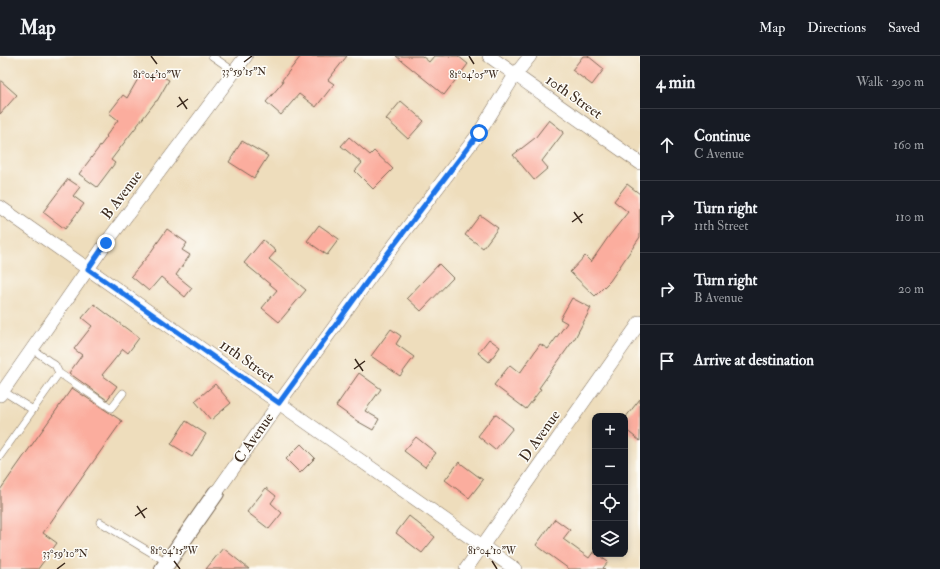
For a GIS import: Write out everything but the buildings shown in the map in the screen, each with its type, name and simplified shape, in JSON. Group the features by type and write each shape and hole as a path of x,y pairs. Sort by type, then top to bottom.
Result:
{"street":[{"name":"B Avenue","path":"1,393 88,269 246,56"},
{"name":"10th Street","path":"489,56 640,163"},
{"name":"C Avenue","path":"165,566 279,403 382,261 479,133 515,75 530,56"},
{"name":"11th Street","path":"0,207 515,569"},
{"name":"D Avenue","path":"466,569 640,322"}],"lane":[{"path":"212,56 235,72"},
{"path":"32,349 55,365 59,373 111,408 123,393"},
{"path":"0,456 59,373"},
{"path":"1,393 33,410"},
{"path":"100,522 165,566"}],"route":[{"path":"106,243 88,269 279,403 382,261 479,133"}]}
